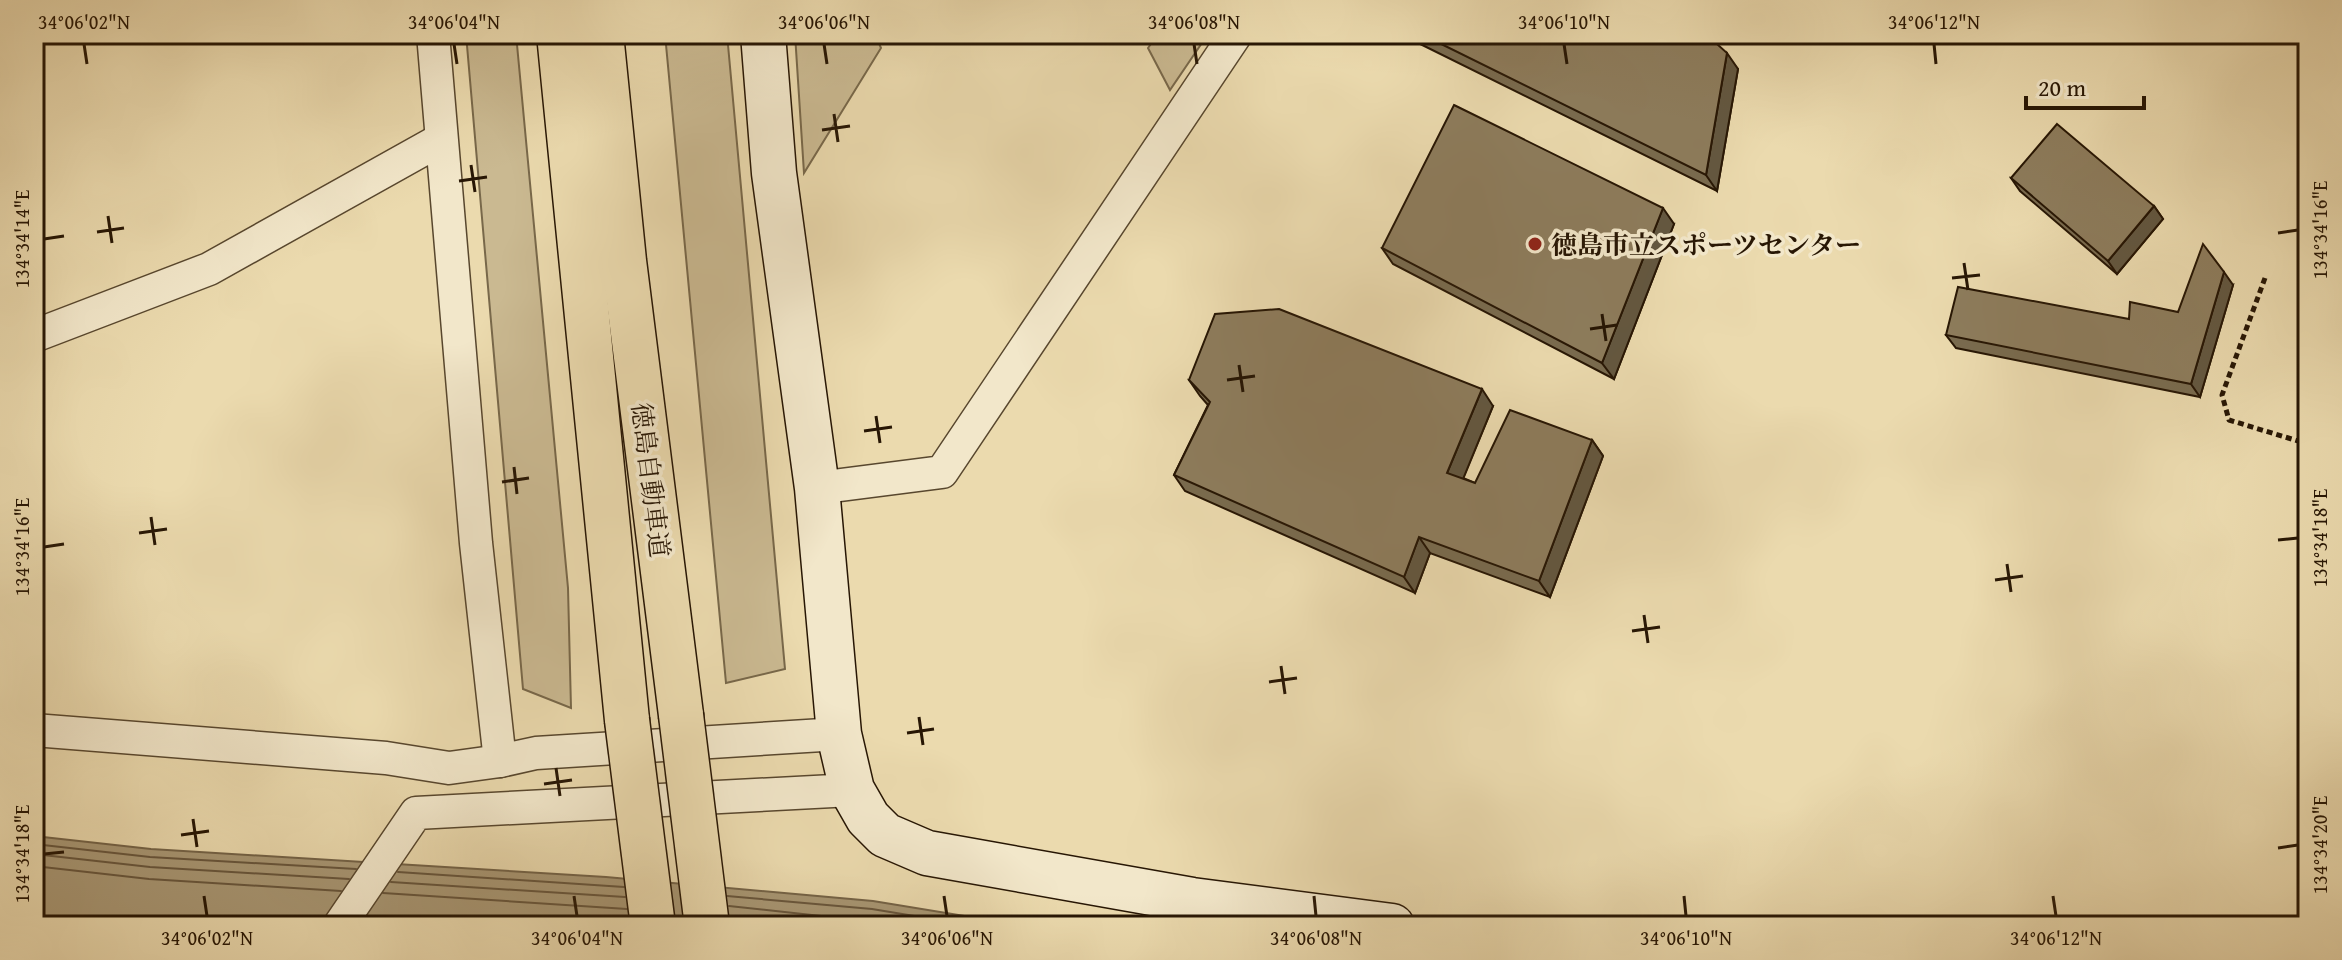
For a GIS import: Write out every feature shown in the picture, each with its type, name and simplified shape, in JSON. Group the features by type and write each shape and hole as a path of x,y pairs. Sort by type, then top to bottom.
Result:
{"highway":[{"name":"徳島自動車道","path":"559,34 579,266 627,720 653,926"},
{"name":"徳島自動車道","path":"601,34 624,261 707,926"}],"street":[{"path":"433,34 476,543 500,761"},
{"path":"763,34 774,173 817,488 839,734 852,790 868,818 885,835 927,853 1192,900 1392,926"},
{"path":"817,488 942,472 1236,34"},
{"path":"34,336 209,269 440,140"},
{"path":"34,730 386,758 449,768 536,753 839,734"},
{"path":"339,926 416,813 852,790"}],"path":[{"path":"2265,278 2222,395 2229,420 2308,444"}],"shaded area":[{"path":"466,34 516,34 568,588 571,708 523,689"},
{"path":"665,34 727,34 785,669 726,683"},
{"path":"795,34 875,34 881,48 804,173"},
{"path":"1158,34 1208,34 1170,90 1148,48"}],"water":[{"path":"34,836 151,849 606,877 873,901 1025,926 34,926"}],"building":[{"path":"1421,34 1706,34 1727,53 1706,175"},
{"name":"徳島市立スポーツセンター","path":"1454,105 1663,208 1602,363 1382,248"},
{"path":"2057,124 2154,206 2108,261 2011,178"},
{"path":"2203,244 2224,272 2191,384 1946,335 1958,287 2129,319 2130,302 2178,312"},
{"path":"1279,309 1482,389 1447,473 1475,483 1510,410 1592,440 1539,581 1419,537 1404,577 1174,475 1210,402 1189,380 1215,314"}],"place":[{"name":"徳島市立スポーツセンター","path":"1535,244"}]}
